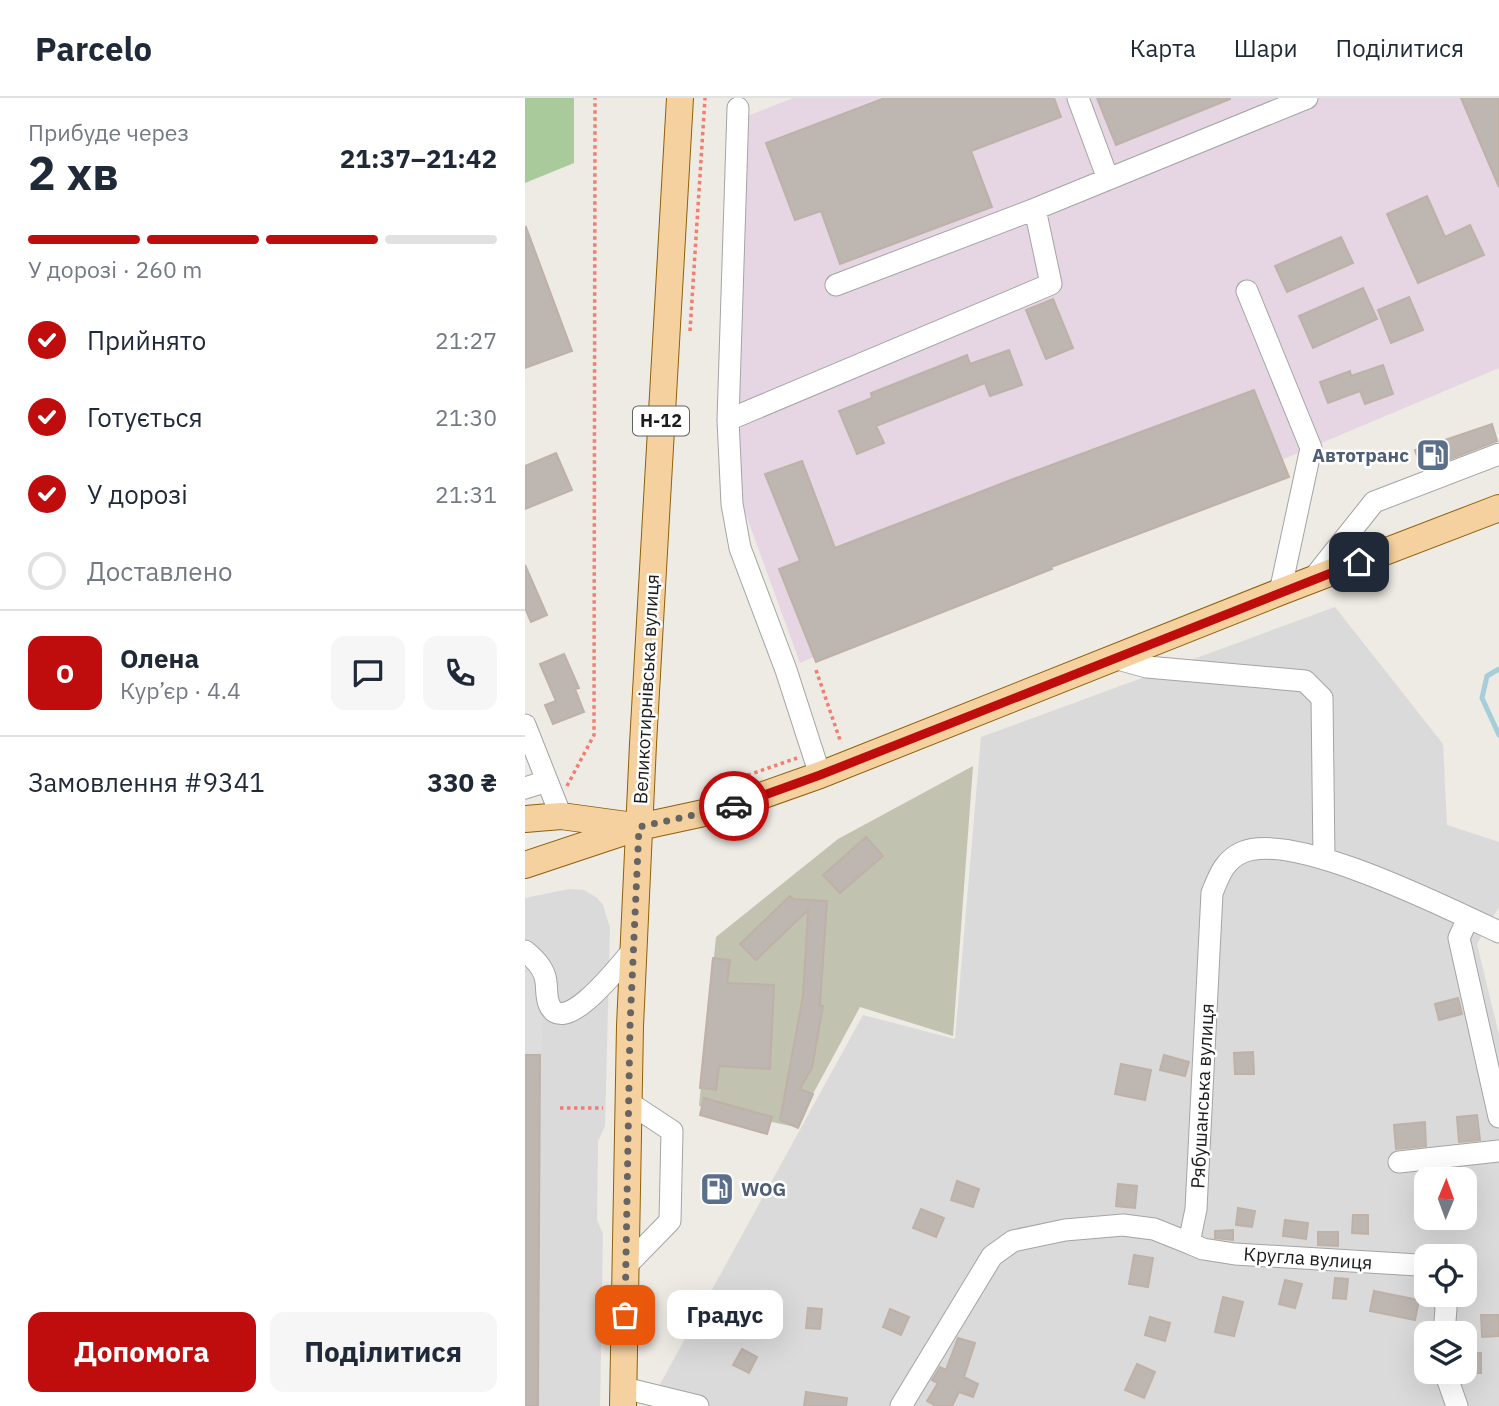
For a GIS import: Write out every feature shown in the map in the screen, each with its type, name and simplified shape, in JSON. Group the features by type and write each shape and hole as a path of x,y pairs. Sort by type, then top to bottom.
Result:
{"main road":[{"name":"Великотирнівська вулиця","path":"624,1397 625,1267 615,1105 633,950 680,98"},
{"path":"525,865 639,827 727,808 816,764 1114,658 1499,508"},
{"path":"525,819 561,816 639,827"}],"street":[{"path":"1078,98 1108,179"},
{"path":"837,285 1035,209 1307,98"},
{"path":"738,108 728,420 731,504 740,548 786,670 816,764"},
{"path":"728,420 1051,284 1035,209"},
{"path":"1247,291 1311,447 1280,592"},
{"path":"1312,580 1374,502 1499,454"},
{"path":"1114,658 1147,667 1305,681 1321,698 1324,859"},
{"path":"525,725 556,785 561,816"},
{"path":"525,788 556,785"},
{"name":"Рябушанська вулиця","path":"1189,1243 1196,1209 1212,893 1223,866 1243,852 1265,848 1302,851 1394,884 1499,932"},
{"path":"1468,918 1459,938 1499,1117"},
{"path":"525,951 545,974 549,1006 556,1014 563,1015 578,1009 633,950"},
{"path":"615,1105 672,1131 670,1221 625,1267"},
{"path":"1399,1163 1499,1151"},
{"path":"901,1406 992,1256 1013,1241 1065,1230 1123,1225 1154,1229 1189,1243"},
{"name":"Кругла вулиця","path":"1189,1243 1203,1249 1235,1254 1414,1265"},
{"path":"1449,1384 1457,1406"},
{"path":"624,1397 698,1406"}],"path":[{"path":"556,785 594,735 594,98"},
{"path":"697,793 816,764 842,743 816,670"},
{"path":"560,1108 615,1105"}],"shaded area":[{"path":"793,98 1499,98 1499,368 800,663 738,493 745,117"},
{"path":"1335,607 1443,744 1447,825 1499,842 1499,907 1477,944 1499,1035 1499,1406 648,1406 863,1015 955,1039 981,737"},
{"path":"973,766 953,1036 860,1007 795,1127 699,1106 716,937 838,839"},
{"path":"569,889 584,890 597,898 603,905 610,928 605,1126 598,1141 597,1220 603,1234 600,1406 525,1406 525,898"},
{"path":"525,972 543,972 542,1053 525,1053"}],"green space":[{"path":"525,98 574,98 574,163 525,183"}],"building":[{"path":"885,98 1054,98 1061,117 971,151 992,207 840,264 821,211 795,220 766,143"},
{"path":"1097,98 1230,98 1230,99 1116,145"},
{"path":"1461,98 1499,98 1499,187"},
{"path":"1427,196 1445,237 1470,225 1484,255 1418,283 1387,214"},
{"path":"525,228 572,351 525,368"},
{"path":"1341,237 1353,263 1287,292 1275,266"},
{"path":"1363,288 1377,319 1313,348 1299,316"},
{"path":"1409,297 1423,330 1391,343 1378,310"},
{"path":"1053,299 1073,348 1046,359 1026,310"},
{"path":"1009,350 1022,385 990,396 985,383 876,426 884,443 857,454 839,411 872,398 871,393 967,355 970,364"},
{"path":"1383,365 1393,394 1365,404 1360,391 1328,403 1320,382 1350,371 1351,376"},
{"path":"1254,390 1289,477 1051,567 1052,569 816,662 779,569 800,561 765,474 802,461 835,548"},
{"path":"1492,424 1497,441 1422,470 1415,450"},
{"path":"556,453 572,490 525,509 525,466"},
{"path":"525,565 547,615 531,622 525,608"},
{"path":"564,654 579,688 575,689 584,712 553,724 545,705 556,701 540,664"},
{"path":"866,837 883,856 840,893 823,875"},
{"path":"790,896 793,899 827,901 820,1005 823,1006 812,1068 800,1089 813,1094 798,1128 780,1120 803,996 808,910 756,960 740,944"},
{"path":"713,958 730,960 727,983 774,985 770,1069 719,1066 716,1090 700,1088"},
{"path":"1458,998 1462,1014 1439,1020 1435,1004"},
{"path":"1253,1052 1254,1074 1235,1074 1234,1053"},
{"path":"525,1055 540,1055 538,1406 525,1406"},
{"path":"1164,1055 1189,1062 1185,1076 1160,1070"},
{"path":"1121,1064 1151,1070 1145,1100 1115,1094"},
{"path":"704,1098 772,1117 767,1134 700,1115"},
{"path":"1477,1115 1480,1140 1459,1142 1457,1117"},
{"path":"1425,1122 1426,1146 1396,1149 1394,1125"},
{"path":"957,1181 979,1189 973,1207 951,1200"},
{"path":"1118,1184 1137,1186 1135,1208 1116,1206"},
{"path":"1238,1208 1255,1211 1252,1227 1236,1225"},
{"path":"921,1209 944,1218 936,1237 913,1228"},
{"path":"1353,1215 1368,1215 1368,1234 1352,1233"},
{"path":"1285,1220 1308,1223 1306,1239 1283,1236"},
{"path":"1233,1230 1233,1240 1215,1238 1215,1231"},
{"path":"1318,1232 1338,1232 1338,1246 1318,1245"},
{"path":"1134,1255 1153,1258 1148,1287 1129,1284"},
{"path":"1335,1278 1348,1279 1346,1299 1333,1298"},
{"path":"1285,1280 1302,1284 1295,1308 1279,1304"},
{"path":"1374,1291 1414,1299 1414,1307 1418,1307 1415,1320 1370,1311"},
{"path":"1223,1297 1243,1302 1234,1336 1215,1332"},
{"path":"808,1308 822,1309 820,1329 806,1328"},
{"path":"890,1309 909,1317 901,1335 883,1327"},
{"path":"1481,1315 1498,1315 1499,1336 1482,1337"},
{"path":"1150,1317 1170,1323 1165,1341 1145,1335"},
{"path":"958,1338 975,1343 964,1377 978,1384 973,1397 959,1392 952,1406 936,1406 927,1401 938,1383 932,1380 940,1367 946,1370"},
{"path":"742,1349 757,1357 749,1373 733,1365"},
{"path":"1477,1353 1481,1353 1481,1373 1477,1373"},
{"path":"1137,1364 1155,1372 1144,1398 1125,1390"},
{"path":"806,1392 847,1398 846,1406 804,1406"}],"waterway":[{"path":"1499,669 1487,676 1482,698 1499,735"}],"way so far":[{"path":"625,1315 630,1026 639,827 734,806"}],"place":[{"name":"Автотранс","path":"1433,455"},
{"name":"WOG","path":"717,1189"},
{"name":"Градус","path":"625,1315"}],"route":[{"path":"734,806 820,775 1359,562"}]}
